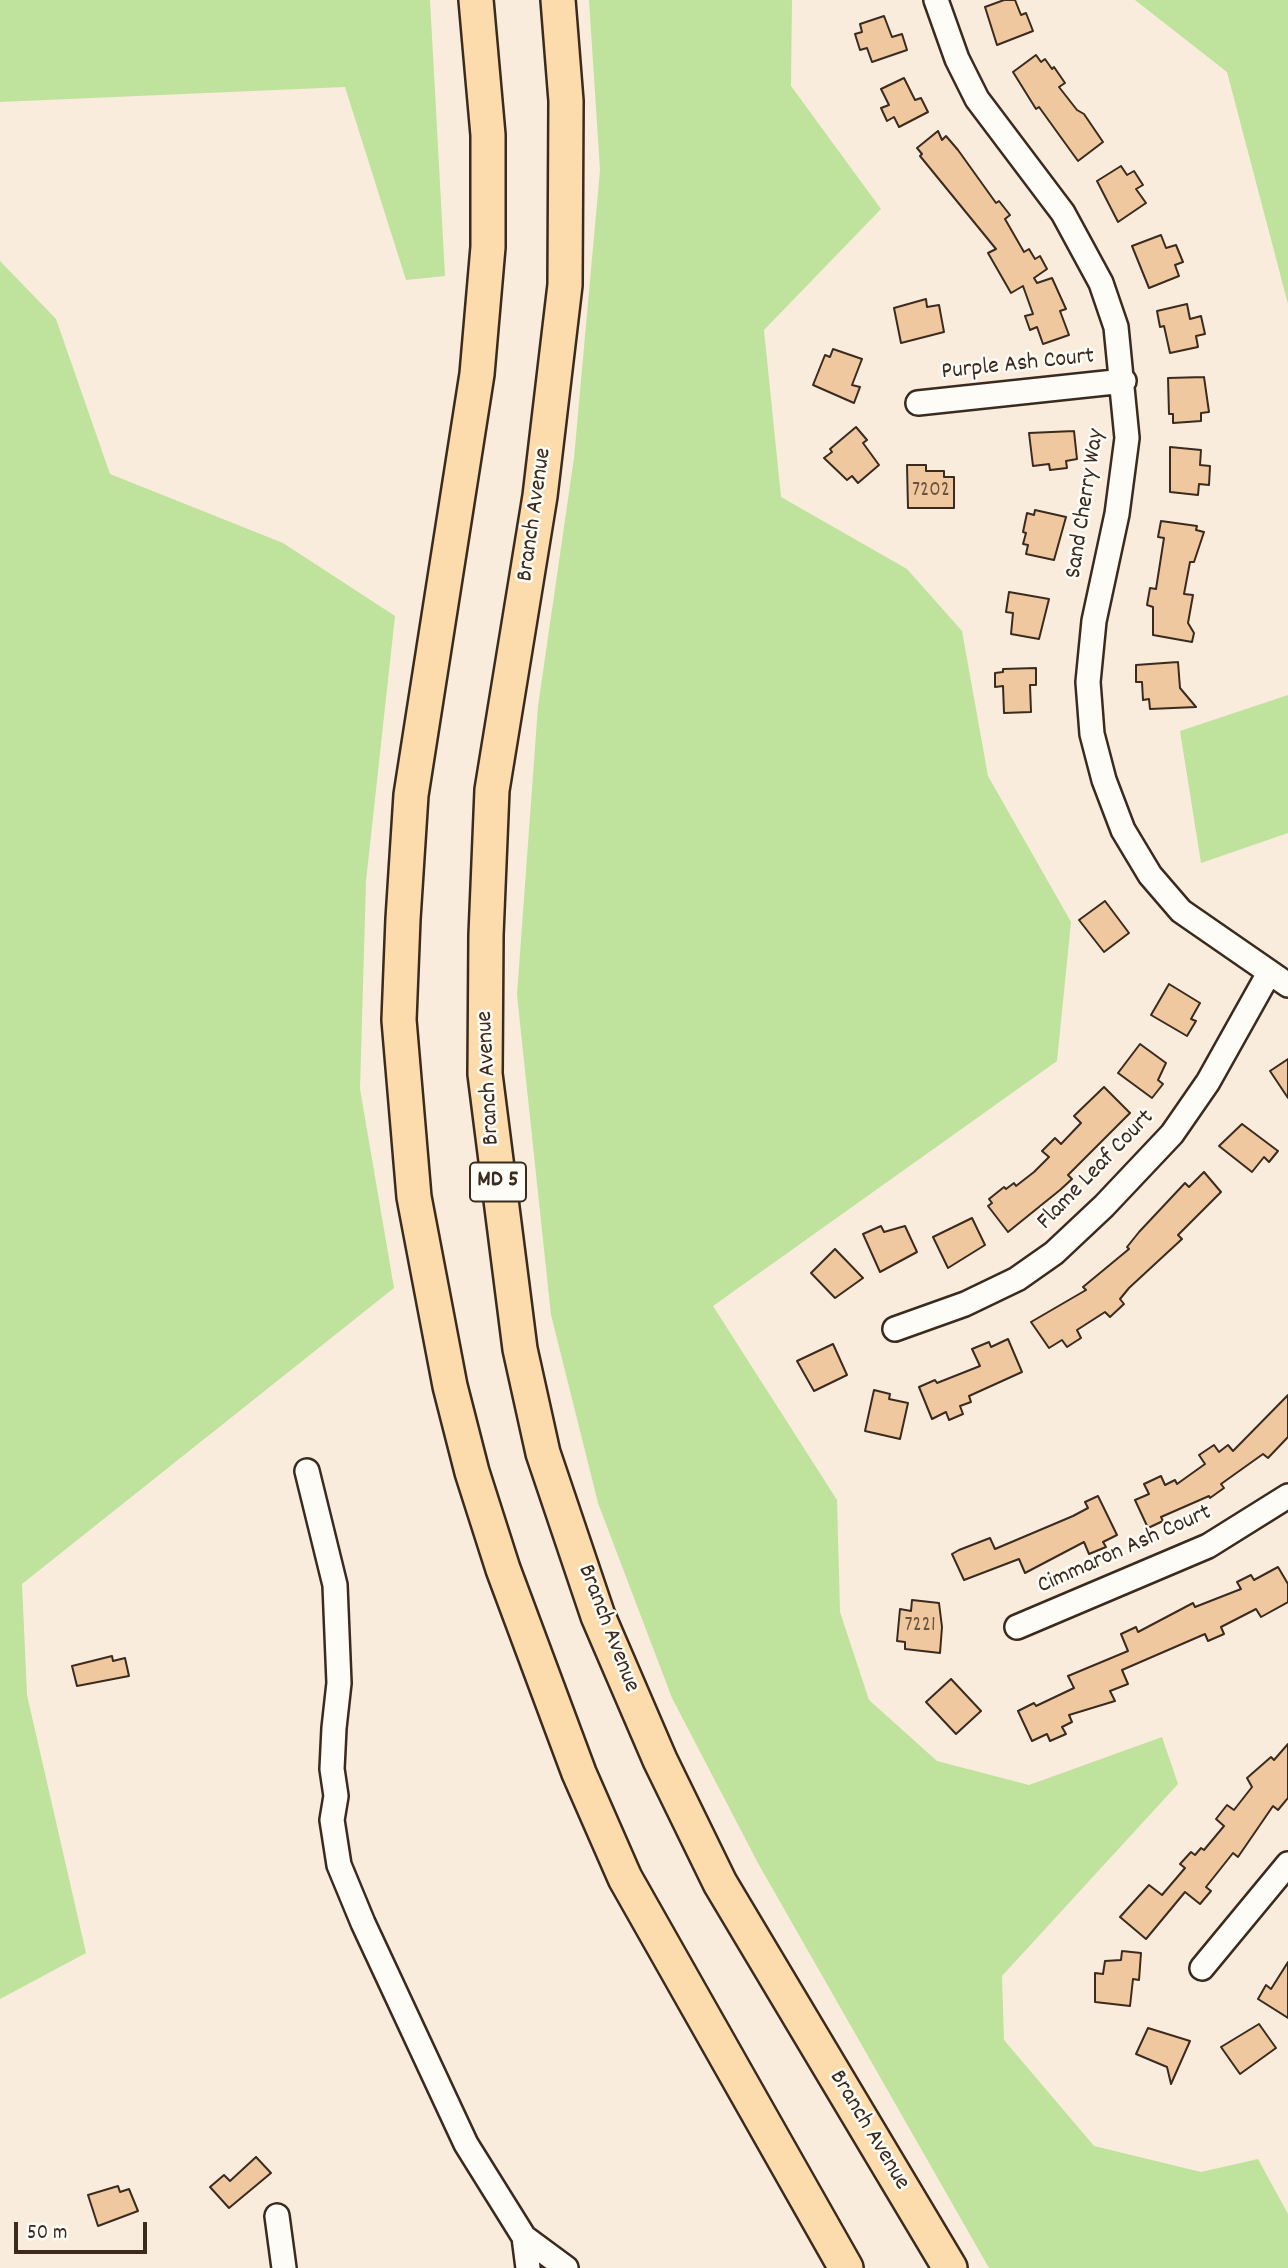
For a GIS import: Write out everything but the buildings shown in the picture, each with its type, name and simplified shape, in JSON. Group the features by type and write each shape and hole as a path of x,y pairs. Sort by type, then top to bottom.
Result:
{"highway":[{"path":"476,0 488,135 488,247 477,374 411,795 403,919 399,1020 414,1197 450,1385 472,1472 503,1569 579,1773 625,1878 846,2268"},
{"name":"Branch Avenue","path":"558,0 566,102 565,285 540,496 492,790 486,935 485,1074 520,1349 543,1453 598,1616 660,1760 720,1883 950,2268"}],"street":[{"name":"Sand Cherry Way","path":"936,0 957,59 977,99 1063,213 1101,283 1116,327 1124,381 1128,438 1117,514 1094,621 1088,682 1092,734 1123,830 1150,875 1181,911 1278,979"},
{"name":"Purple Ash Court","path":"918,403 1124,381"},
{"name":"Flame Leaf Court","path":"895,1329 965,1304 1017,1279 1054,1253 1104,1206 1172,1134 1278,979"},
{"path":"307,1471 335,1586 339,1684 332,1769 336,1796 332,1820 339,1866 368,1936 466,2144 524,2237 566,2268"},
{"name":"Cimmaron Ash Court","path":"1017,1627 1208,1546 1288,1496"},
{"path":"1202,1968 1288,1864"},
{"path":"277,2216 284,2268"},
{"path":"524,2237 528,2268"}],"green space":[{"path":"0,0 430,0 445,276 406,280 345,87 0,102"},
{"path":"589,0 792,0 791,86 881,209 764,330 781,497 907,569 962,631 988,776 1071,922 1057,1061 713,1306 837,1500 840,1612 869,1700 937,1761 1029,1785 1162,1737 1178,1784 1002,1976 1004,2040 1094,2146 1201,2172 1258,2159 1288,2214 1288,2268 989,2268 759,1865 672,1698 598,1503 551,1315 517,995 538,706 574,458 600,170"},
{"path":"1135,0 1288,0 1288,304 1227,72"},
{"path":"0,261 56,319 110,474 283,543 395,616 366,881 360,1089 394,1288 22,1584 27,1695 86,1953 0,1999"},
{"path":"1288,695 1288,833 1201,863 1180,731"}]}
